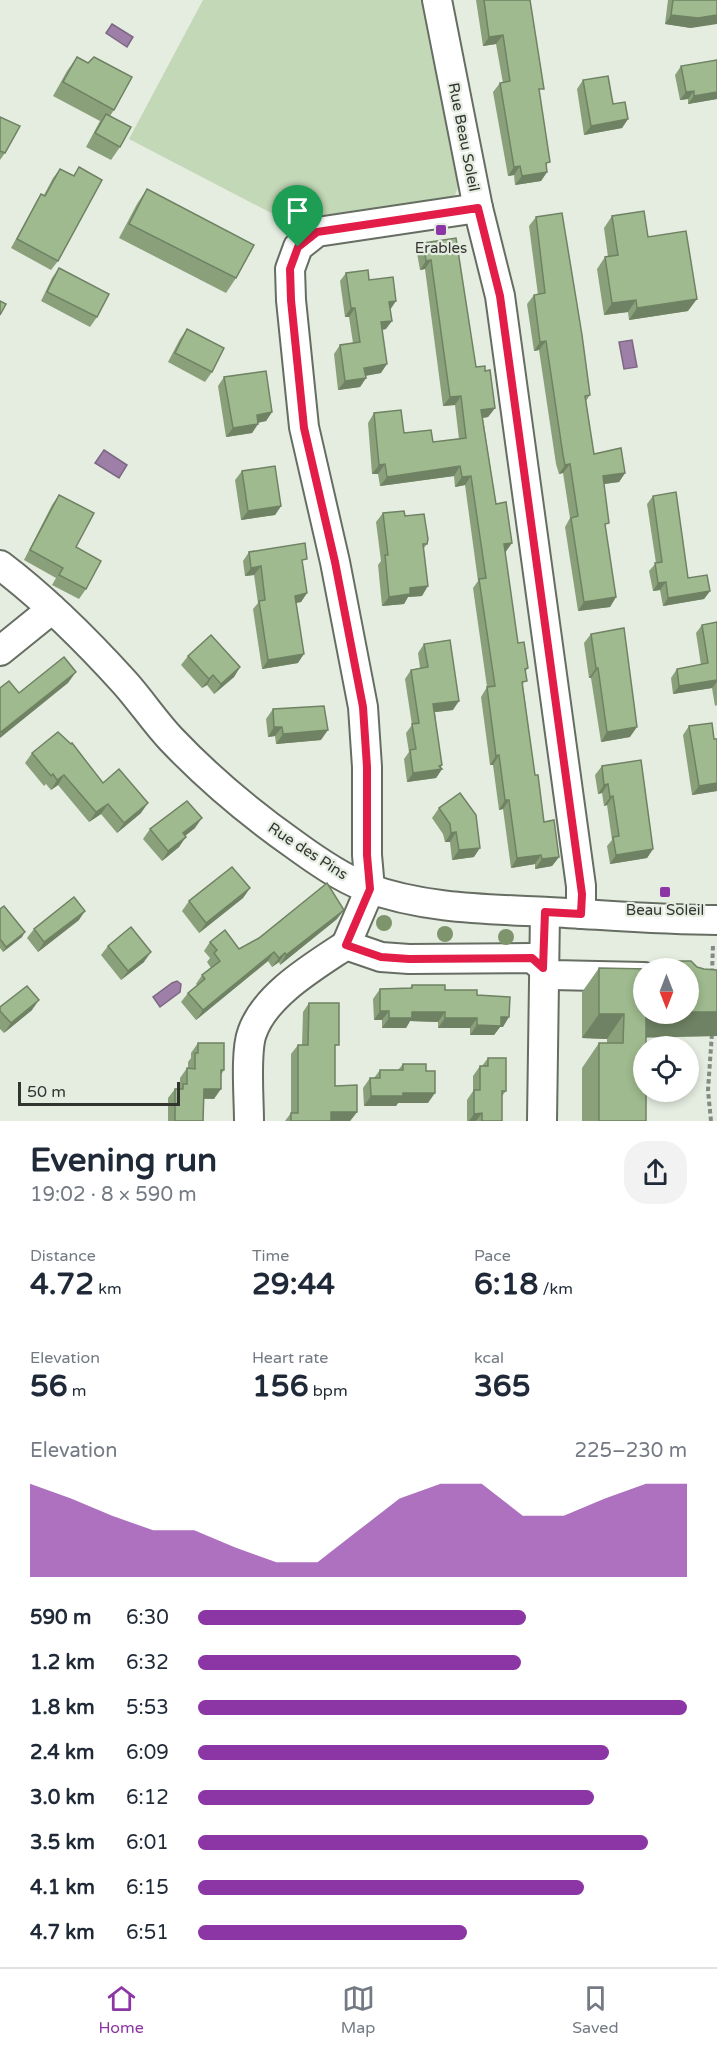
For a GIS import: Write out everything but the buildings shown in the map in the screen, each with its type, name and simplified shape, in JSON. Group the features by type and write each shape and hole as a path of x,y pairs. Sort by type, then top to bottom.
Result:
{"street":[{"name":"Rue Beau Soleil","path":"437,0 478,208 500,296 581,886 581,914"},
{"path":"249,1121 248,1070 251,1034 265,1007 311,969 346,945 370,889 363,707 335,562 304,428 290,269 298,247 317,232 478,208"},
{"name":"Rue des Pins","path":"0,565 29,587 52,609 123,681 170,738 225,791 260,820 327,867 370,889 424,903 647,919 715,920"},
{"path":"0,651 52,609"},
{"path":"542,1121 545,912"},
{"path":"346,945 381,957 409,959 532,958 552,975 633,976"}],"path":[{"path":"712,978 715,920"},
{"path":"711,1121 708,1076 713,1025"}],"green space":[{"path":"203,0 426,0 460,182 455,195 450,198 310,221 298,227 129,139"}],"shaded area":[{"path":"112,24 133,37 127,47 106,33"},
{"path":"632,340 637,367 624,369 619,342"},
{"path":"104,450 127,465 119,478 95,463"},
{"path":"177,981 181,984 180,992 160,1007 153,997"}],"place":[{"name":"Erables","path":"441,230"},
{"name":"Beau Soleil","path":"665,892"}],"route":[{"path":"478,208 500,296 582,894 581,914 545,912 543,968 532,958 409,959 381,957 346,945 370,889 363,707 335,562 304,428 291,300 290,269 298,247 317,232 478,208"}]}
